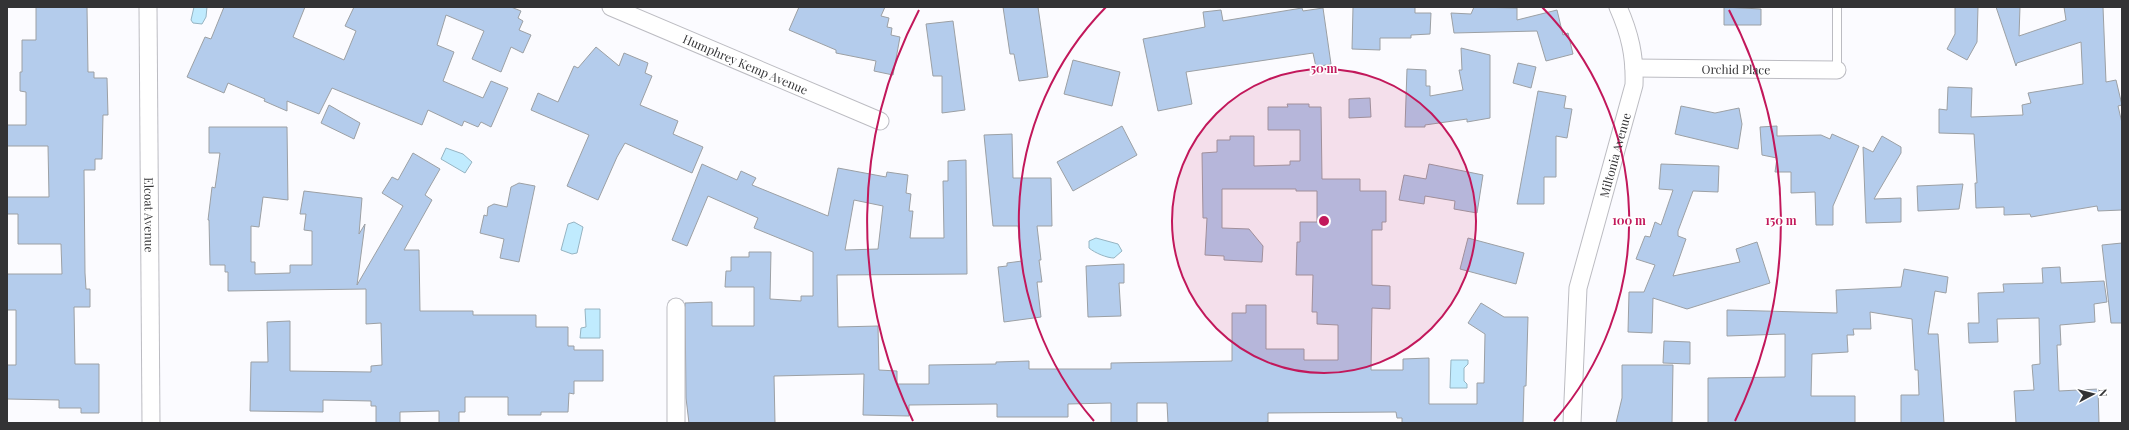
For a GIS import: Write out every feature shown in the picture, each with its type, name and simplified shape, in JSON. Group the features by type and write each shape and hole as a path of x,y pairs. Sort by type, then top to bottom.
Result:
{"street":[{"name":"Elcoat Avenue","path":"148,7 151,423"},
{"name":"Humphrey Kemp Avenue","path":"611,7 880,121"},
{"name":"Miltonia Avenue","path":"1572,423 1578,288 1630,101 1634,68 1629,30 1618,7"},
{"name":"Orchid Place","path":"1634,68 1837,70"},
{"path":"676,307 676,423"}],"lane":[{"path":"1837,7 1837,70"}],"water":[{"path":"194,7 207,7 206,17 202,24 193,23 191,20"},
{"path":"446,148 463,154 472,162 465,173 441,159"},
{"path":"574,222 583,227 577,253 572,254 561,250 568,224"},
{"path":"1096,238 1118,244 1122,251 1114,258 1098,253 1089,248 1089,241"},
{"path":"585,309 600,309 600,338 580,338 581,328 586,327"},
{"path":"1451,360 1468,360 1468,364 1464,368 1464,381 1467,384 1467,388 1450,388"}],"building":[{"path":"36,7 87,7 88,72 94,72 94,78 107,78 108,115 103,115 102,159 95,159 95,170 84,170 85,273 86,289 90,289 90,307 74,307 75,364 99,364 99,413 81,413 81,408 59,408 59,400 7,399 7,365 16,365 16,310 7,310 7,274 62,274 61,244 18,244 18,214 7,214 7,197 49,197 48,146 7,146 7,125 26,125 26,92 20,91 20,72 22,72 22,40 36,40"},
{"path":"224,7 305,7 293,37 344,60 356,31 345,26 354,7 511,7 521,11 518,18 523,21 519,30 531,35 523,53 511,47 501,72 472,59 484,31 446,15 437,45 454,52 443,81 483,98 491,81 508,88 491,127 481,122 478,127 464,121 462,126 428,110 422,125 332,88 319,114 287,101 287,111 264,101 265,99 228,83 224,93 187,77 205,37 211,39"},
{"path":"799,7 885,7 881,16 889,18 887,27 892,28 891,35 900,37 893,75 874,71 876,61 836,53 836,50 789,30"},
{"path":"1003,7 1038,7 1048,77 1019,81 1014,54 1010,54"},
{"path":"1353,7 1415,7 1415,13 1431,13 1430,34 1411,35 1411,38 1380,38 1380,50 1352,49"},
{"path":"1474,7 1517,8 1517,20 1557,10 1563,35 1568,33 1573,54 1546,61 1537,31 1454,33 1451,13 1471,14"},
{"path":"1724,7 1761,9 1761,25 1724,25"},
{"path":"1955,7 1978,7 1977,42 1967,60 1947,49 1955,34"},
{"path":"1996,7 2020,7 2019,36 2066,20 2064,7 2103,7 2106,82 2116,80 2122,105 2118,106 2122,123 2122,210 2098,211 2097,206 2031,217 2030,214 2004,215 2004,207 1976,208 1975,183 1977,183 1974,134 1939,133 1939,109 1947,110 1948,87 1972,88 1971,117 2023,115 2022,105 2031,103 2028,93 2083,84 2081,42 2017,63 2016,66"},
{"path":"1302,8 1303,11 1323,8 1331,64 1316,67 1313,53 1186,72 1192,104 1158,111 1143,39 1205,27 1203,12 1221,10 1223,21"},
{"path":"953,21 965,110 942,113 942,76 933,76 926,24"},
{"path":"596,47 619,66 624,53 648,63 645,73 652,76 640,105 678,121 673,134 703,147 692,173 625,143 617,157 598,200 567,186 589,135 531,110 538,93 558,102 574,66 578,68"},
{"path":"1461,48 1490,55 1490,118 1467,122 1467,119 1425,125 1425,127 1405,127 1407,69 1426,70 1426,86 1430,86 1430,96 1463,90 1459,70 1462,70"},
{"path":"1073,60 1120,72 1112,106 1064,94"},
{"path":"1518,63 1536,67 1531,88 1513,83"},
{"path":"1538,91 1566,96 1564,108 1572,109 1567,138 1556,136 1556,177 1544,177 1544,204 1517,204"},
{"path":"1370,98 1371,117 1349,118 1349,99"},
{"path":"1287,104 1309,104 1309,107 1321,107 1322,179 1360,179 1360,191 1386,191 1386,222 1382,222 1382,230 1372,230 1372,285 1390,286 1390,309 1372,308 1371,370 1403,370 1403,359 1429,358 1429,404 1477,404 1477,383 1484,383 1485,334 1468,323 1481,303 1504,317 1528,317 1526,386 1524,386 1523,423 1402,423 1402,418 1397,418 1396,412 1268,413 1268,422 1261,423 1168,423 1167,403 1137,403 1137,423 1111,423 1111,403 1068,404 1068,417 997,417 997,404 909,405 909,416 863,415 864,374 774,376 775,423 689,423 686,398 685,303 712,302 712,326 754,326 754,287 725,287 726,271 731,271 731,257 749,257 749,252 771,252 770,299 801,301 801,296 813,296 813,252 754,228 758,218 708,196 687,246 672,240 702,164 737,180 741,171 756,178 752,185 828,216 838,168 886,177 887,172 908,175 906,193 911,194 909,211 913,211 910,238 944,238 943,181 948,181 948,161 966,160 967,274 837,275 838,327 878,326 879,370 897,371 897,384 929,384 929,365 996,364 996,362 1029,361 1029,369 1111,369 1111,363 1232,361 1232,313 1246,313 1246,305 1266,305 1266,349 1304,349 1304,360 1338,360 1338,325 1317,324 1317,312 1312,312 1313,275 1296,275 1297,242 1300,242 1300,222 1317,222 1317,191 1296,191 1296,189 1222,189 1222,228 1249,229 1263,246 1262,262 1224,260 1224,256 1205,255 1207,218 1203,218 1202,153 1217,152 1217,140 1230,140 1230,136 1254,136 1254,166 1290,165 1290,161 1300,161 1300,130 1268,130 1268,107 1288,107","holes":["854,200 883,206 878,249 845,250"]},
{"path":"329,105 360,123 354,139 321,123"},
{"path":"1681,106 1715,113 1739,108 1742,124 1738,149 1675,134"},
{"path":"1122,126 1137,155 1073,191 1057,162"},
{"path":"1777,126 1777,136 1821,135 1830,139 1832,134 1859,146 1833,206 1833,225 1816,225 1815,192 1791,193 1791,172 1775,172 1777,158 1762,155 1760,127"},
{"path":"209,127 287,127 288,200 263,197 259,227 251,226 251,262 255,262 255,274 290,273 290,265 312,265 312,231 304,230 306,214 300,214 304,191 362,198 359,234 365,224 357,285 403,206 382,193 392,177 398,180 413,153 440,169 425,195 432,200 404,250 419,250 420,311 473,311 473,315 536,315 536,327 568,327 568,346 574,346 574,350 603,350 603,381 574,381 574,394 569,393 568,412 541,412 541,415 508,415 508,397 465,397 465,412 459,412 459,423 439,423 439,411 400,412 400,423 376,423 376,406 371,406 371,401 323,400 323,412 250,411 251,362 268,362 267,322 290,321 290,371 371,372 371,366 382,365 381,323 366,324 366,289 228,291 228,272 225,272 225,265 210,265 208,220 212,187 215,188 220,153 209,153"},
{"path":"1012,134 1013,178 1051,178 1052,226 1037,226 1042,282 1037,282 1041,317 1004,322 998,267 1007,266 1007,263 1022,261 1018,226 993,226 984,135"},
{"path":"1882,136 1901,147 1901,153 1874,199 1901,198 1901,222 1866,223 1863,147 1873,152"},
{"path":"1429,164 1483,175 1477,213 1454,209 1455,201 1425,196 1424,204 1399,200 1404,175 1426,179"},
{"path":"1661,164 1719,166 1718,192 1693,191 1678,231 1678,236 1686,239 1673,276 1740,262 1736,249 1757,242 1770,283 1687,309 1653,298 1652,333 1628,332 1629,292 1644,292 1655,265 1636,259 1645,236 1650,237 1655,222 1661,225 1673,190 1659,189"},
{"path":"519,183 535,186 519,262 500,258 504,239 480,233 484,215 487,216 488,207 494,204 507,207 511,187"},
{"path":"1963,184 1959,209 1918,211 1917,186"},
{"path":"1468,238 1524,253 1516,284 1460,269"},
{"path":"2122,243 2122,323 2111,323 2102,245"},
{"path":"1124,264 1124,283 1119,283 1121,316 1088,317 1086,266"},
{"path":"2060,267 2061,283 2104,281 2107,302 2094,304 2095,322 2060,325 2061,345 2057,345 2059,391 2098,389 2099,423 2016,423 2014,391 2034,390 2032,365 2040,364 2039,318 1997,319 1998,342 1969,343 1968,323 1979,323 1978,293 2004,292 2003,284 2043,283 2042,268"},
{"path":"1904,269 1948,277 1946,293 1935,291 1928,334 1938,334 1944,423 1901,423 1901,395 1919,395 1918,370 1915,370 1912,319 1870,312 1871,329 1853,329 1854,335 1847,335 1848,352 1812,354 1811,396 1855,396 1855,423 1708,423 1708,378 1785,377 1785,334 1727,336 1727,310 1837,313 1836,290 1901,287"},
{"path":"1664,341 1690,342 1690,364 1663,363"},
{"path":"1622,365 1673,365 1672,423 1616,423 1622,398"}]}
